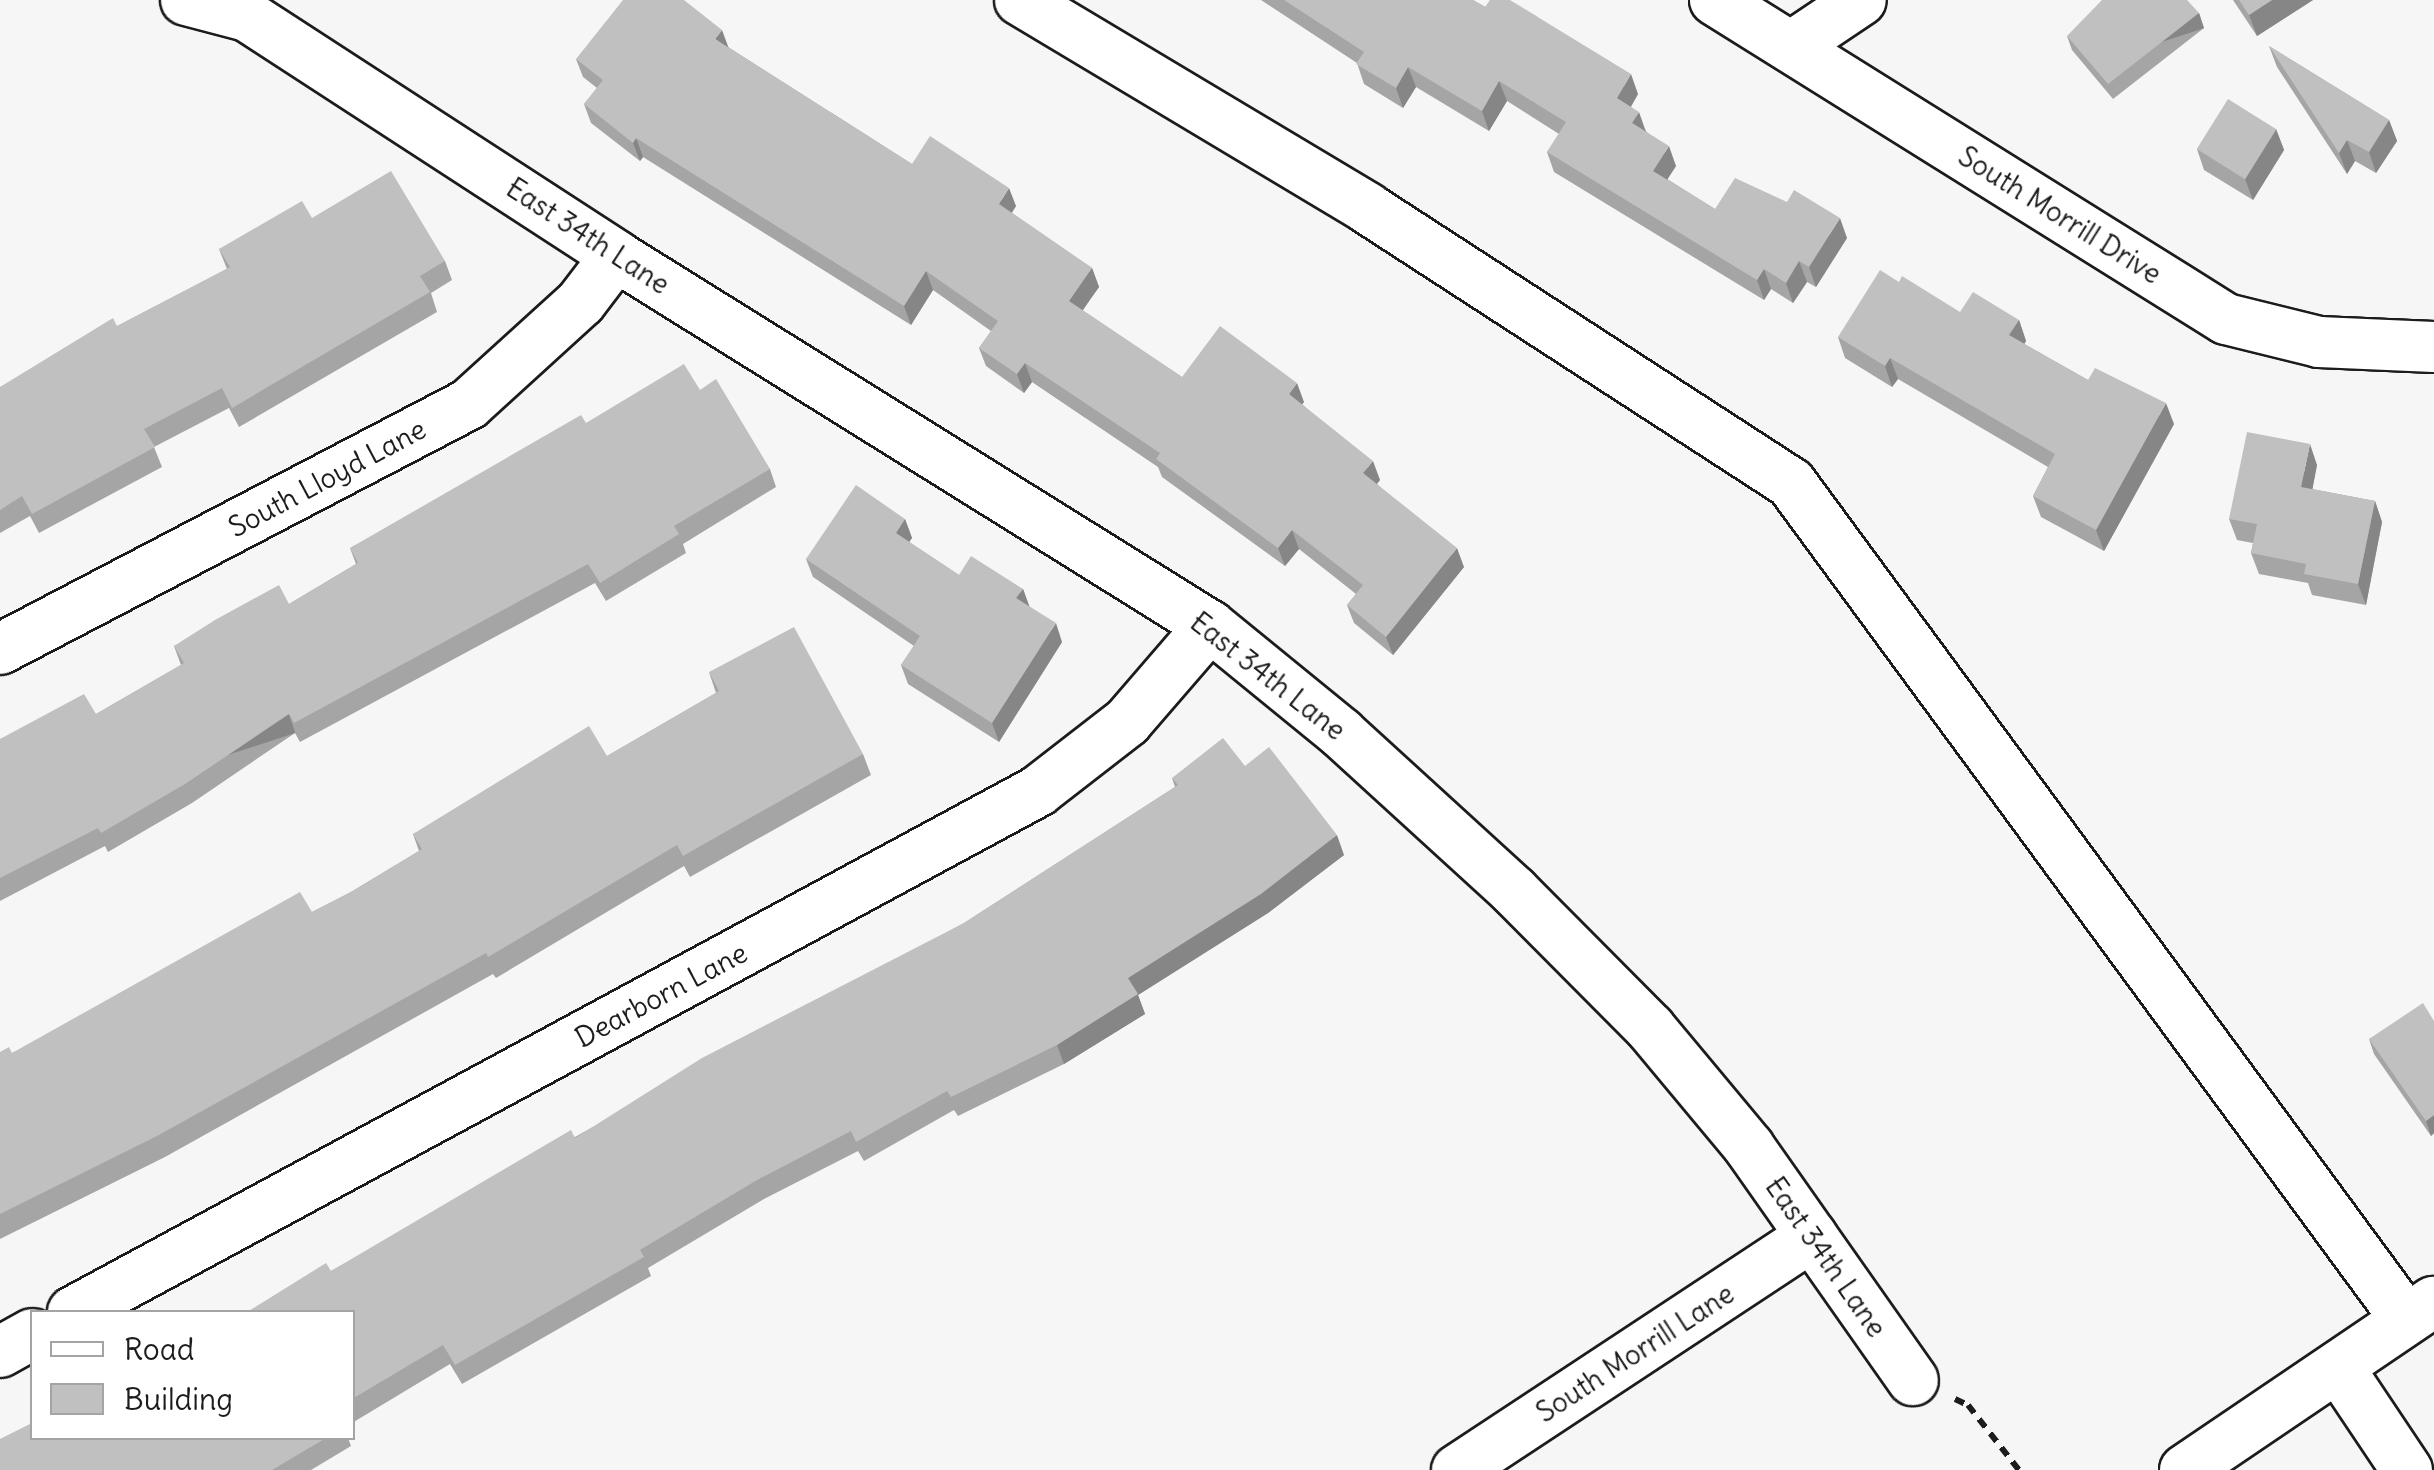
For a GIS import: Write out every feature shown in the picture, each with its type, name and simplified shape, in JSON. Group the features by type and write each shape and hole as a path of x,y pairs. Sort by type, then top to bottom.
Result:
{"street":[{"name":"East 34th Lane","path":"186,0 247,16 616,256 1210,626 1356,746 1637,1014 1749,1147 1913,1380"},
{"path":"1020,0 1367,208 1790,483 2420,1310 2185,1470"},
{"name":"South Morrill Drive","path":"1715,0 2226,319 2318,342 2434,346"},
{"path":"1791,46 1860,0"},
{"name":"South Lloyd Lane","path":"0,649 468,404 582,302 616,256"},
{"name":"Dearborn Lane","path":"77,1310 1038,791 1127,722 1210,626"},
{"name":"South Morrill Lane","path":"1457,1470 1812,1236"},
{"path":"0,1352 30,1335"},
{"path":"2338,1367 2407,1470"}],"path":[{"path":"1913,1380 1968,1404 2019,1470"}],"building":[{"path":"623,0 684,0 722,30 715,39 912,164 930,136 1009,188 999,204 1092,268 1069,301 1182,377 1220,326 1297,383 1289,394 1373,461 1363,473 1457,548 1386,637 1347,605 1363,585 1292,530 1278,548 1156,459 1160,453 1025,363 1017,374 979,348 998,321 926,271 904,306 636,138 633,143 584,104 603,80 576,59"},
{"path":"1284,0 1473,0 1485,7 1490,0 1510,0 1631,74 1617,98 1639,112 1632,123 1669,146 1653,171 1715,209 1735,178 1787,202 1794,190 1840,218 1809,267 1799,261 1786,283 1764,269 1757,280 1547,152 1566,122 1499,81 1482,111 1408,67 1396,88 1356,64 1364,52"},
{"path":"2102,0 2187,0 2199,13 2108,84 2067,36"},
{"path":"2239,0 2272,0 2249,15"},
{"path":"2269,46 2389,120 2369,152 2347,140 2339,153"},
{"path":"2228,99 2276,129 2245,179 2197,149"},
{"path":"391,171 445,261 420,276 430,292 232,408 222,388 144,429 155,447 32,514 22,496 0,510 0,387 113,318 117,326 230,267 219,249 302,201 312,218"},
{"path":"1880,270 1899,282 1902,276 1960,312 1973,292 2019,320 2009,335 2088,380 2095,368 2166,403 2096,530 2033,496 2055,454 1890,358 1885,366 1838,337"},
{"path":"684,364 700,390 716,379 770,469 674,526 679,534 600,583 588,564 294,723 289,714 185,784 101,833 98,828 0,878 0,739 84,694 96,714 184,663 174,646 215,620 279,585 289,604 358,563 350,548 581,415 586,423"},
{"path":"2247,432 2310,444 2301,487 2375,501 2358,584 2304,574 2306,564 2251,553 2257,524 2229,519"},
{"path":"856,485 905,519 896,533 959,575 971,556 1023,589 1016,598 1056,623 992,723 901,665 920,636 806,559"},
{"path":"794,627 863,754 683,856 677,845 488,957 486,953 157,1136 0,1214 0,1052 9,1047 12,1053 300,892 312,912 351,892 422,849 413,834 589,726 607,756 719,691 709,672"},
{"path":"1223,738 1245,766 1269,747 1337,835 1261,894 1128,978 1138,994 1057,1045 951,1097 947,1091 856,1142 851,1131 757,1180 640,1250 644,1257 455,1365 443,1345 355,1397 355,1310 250,1310 326,1263 331,1271 571,1130 575,1138 702,1058 964,923 1178,785 1172,778"},
{"path":"2423,1003 2434,1021 2434,1115 2426,1121 2369,1039"},
{"path":"30,1424 30,1440 323,1440 272,1470 0,1470 0,1439"}]}
